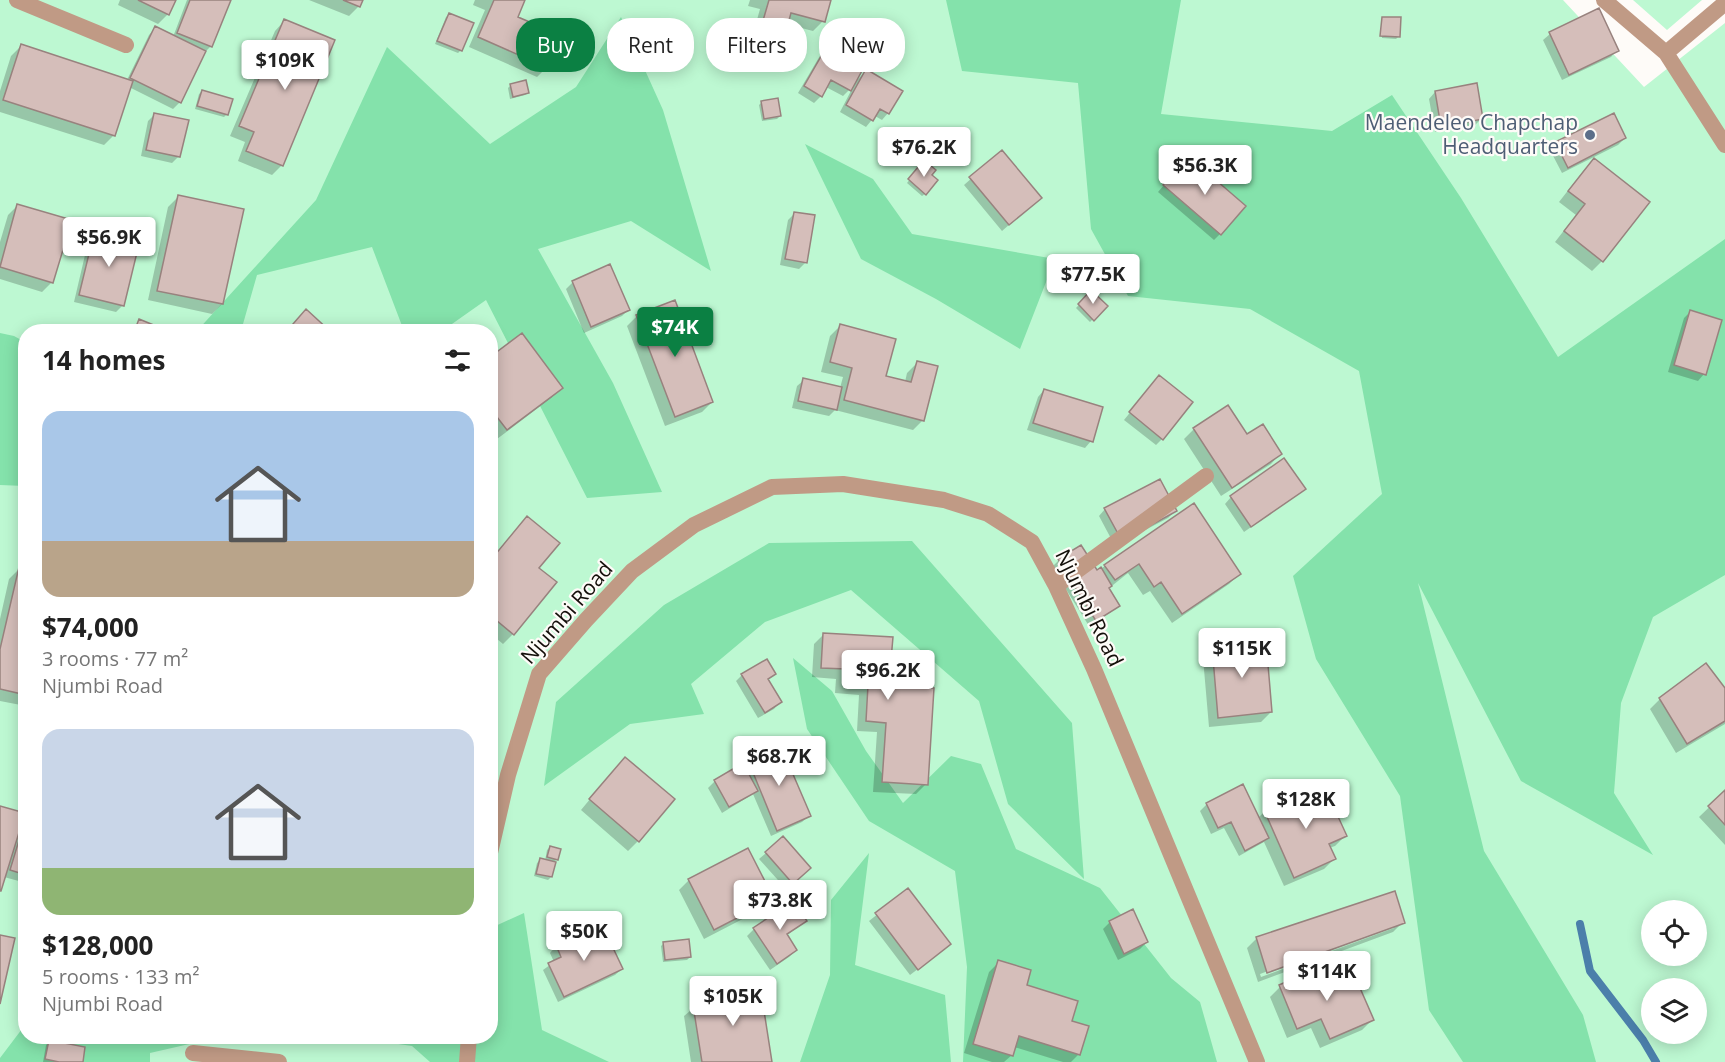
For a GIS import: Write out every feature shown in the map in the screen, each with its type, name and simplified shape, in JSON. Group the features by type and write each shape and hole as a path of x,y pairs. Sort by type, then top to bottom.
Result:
{"street":[{"path":"17,0 126,45"},
{"path":"1604,0 1666,53 1725,145"},
{"path":"1666,53 1725,3"},
{"path":"1056,586 1206,476"},
{"name":"Njumbi Road","path":"498,818 508,774 539,674 585,620 632,571 694,525 772,487 843,484 944,500 988,514 1032,542 1056,586 1094,669 1257,1062"},
{"path":"467,1062 468,1044"},
{"path":"193,1053 279,1062"}],"green space":[{"path":"0,0 1563,0 1644,87 1725,23 1725,1062 0,1062"},
{"path":"946,0 1181,0 1161,114 1332,131 1392,95 1461,198 1558,357 1725,239 1725,575 1653,617 1621,703 1614,793 1653,855 1521,781 1418,583 1484,851 1583,1015 1596,1062 1463,1062 1429,1010 1400,796 1316,659 1293,576 1382,494 1359,371 1250,309 1128,296 1091,229 1078,83 962,71"},
{"path":"1633,0 1702,0 1667,30"},
{"path":"607,39 607,72 646,72 663,110 711,271 631,221 538,249 613,383 662,492 587,498 486,300 452,324 401,324 372,247 257,275 243,324 203,324 316,200 387,47 490,144 576,87 586,72 595,72 595,57"},
{"path":"805,144 873,179 912,234 1055,259 1020,349 936,299 861,259"},
{"path":"0,333 18,338 18,486 0,485"},
{"path":"912,541 1072,723 1084,879 1008,804 979,701 851,590 765,622 691,684 704,714 630,724 544,786 556,702 664,605 769,543"},
{"path":"793,658 832,691 866,751 903,803 951,756 981,764 1016,849 1100,888 1171,978 1200,1002 1217,1062 963,1062 967,967 955,871 869,821 807,729"},
{"path":"869,853 855,965 945,995 951,1062 800,1062 830,975 831,900"},
{"path":"524,913 542,1030 609,1062 430,1062 412,1046 398,1044 498,1044 498,925"},
{"path":"18,1034 18,1044 189,1044 150,1053 150,1062 0,1062 0,1058"}],"building":[{"path":"138,0 176,0 169,15"},
{"path":"190,0 231,0 212,47 177,33"},
{"path":"343,0 363,0 360,7"},
{"path":"494,0 525,0 518,17 520,18 516,18 516,54 478,37"},
{"path":"769,0 831,0 826,18 819,18 819,20 791,13 790,18 764,18"},
{"path":"1599,8 1619,51 1569,75 1549,32"},
{"path":"449,13 474,23 462,51 437,41"},
{"path":"1382,17 1401,17 1400,37 1380,36"},
{"path":"284,19 335,40 283,166 246,151 254,132 239,126"},
{"path":"155,26 206,51 181,103 130,78"},
{"path":"21,44 133,81 115,136 3,100"},
{"path":"819,60 819,72 861,72 851,91 831,80 822,97 804,86"},
{"path":"864,72 871,72 903,91 889,114 880,109 873,121 846,105"},
{"path":"526,80 529,93 513,97 510,84"},
{"path":"1477,83 1483,119 1441,127 1435,91"},
{"path":"202,90 233,99 228,115 197,106"},
{"path":"778,98 781,116 764,119 761,101"},
{"path":"154,113 189,120 180,157 146,150"},
{"path":"1614,113 1626,138 1568,168 1555,142"},
{"path":"1002,150 1042,198 1009,225 969,177"},
{"path":"1188,156 1246,206 1221,235 1163,185"},
{"path":"1594,158 1650,202 1603,262 1564,231 1585,204 1568,191"},
{"path":"924,160 936,170 932,175 938,180 926,195 908,179"},
{"path":"178,195 244,209 223,304 157,291"},
{"path":"17,204 72,220 53,283 0,267"},
{"path":"794,212 815,215 807,263 785,259"},
{"path":"95,229 140,240 124,306 79,295"},
{"path":"610,264 630,310 591,327 572,281"},
{"path":"1091,290 1108,306 1094,321 1078,304"},
{"path":"675,300 713,402 675,417 636,315"},
{"path":"306,309 322,324 293,324"},
{"path":"1690,310 1722,320 1706,375 1674,365"},
{"path":"139,319 151,324 137,324"},
{"path":"840,324 896,339 886,376 911,382 917,361 938,366 924,421 844,400 852,368 830,362"},
{"path":"522,333 563,388 507,430 498,418 498,351"},
{"path":"1159,375 1193,402 1163,440 1129,412"},
{"path":"803,378 842,387 837,410 798,401"},
{"path":"1044,389 1103,407 1093,442 1033,423"},
{"path":"1228,405 1247,434 1263,424 1282,454 1232,488 1193,428"},
{"path":"1284,458 1306,489 1251,527 1230,496"},
{"path":"1160,479 1177,511 1122,541 1104,508"},
{"path":"1194,503 1241,574 1182,614 1161,582 1154,587 1139,564 1115,580 1104,565"},
{"path":"527,516 560,543 539,568 557,582 514,635 498,622 498,551"},
{"path":"1081,545 1097,570 1101,567 1112,586 1109,588 1120,606 1096,621 1058,559"},
{"path":"18,571 18,693 0,689 0,649"},
{"path":"823,633 893,637 891,660 915,662 913,687 934,688 928,785 882,782 886,723 866,721 868,685 845,684 846,669 821,668"},
{"path":"1266,641 1272,712 1218,718 1212,646"},
{"path":"767,659 776,674 768,679 782,702 765,713 741,674"},
{"path":"1706,663 1725,688 1725,721 1687,744 1659,698"},
{"path":"780,744 811,816 777,831 747,758"},
{"path":"625,757 675,799 639,842 589,799"},
{"path":"743,763 758,791 729,807 714,780"},
{"path":"1243,784 1269,838 1245,851 1231,822 1218,828 1206,803"},
{"path":"1323,784 1347,836 1329,844 1336,859 1294,878 1264,810"},
{"path":"1725,790 1725,825 1708,806"},
{"path":"0,806 18,811 18,836 0,891"},
{"path":"783,836 811,868 793,884 765,852"},
{"path":"18,844 18,872 10,870"},
{"path":"550,846 561,849 558,860 547,857"},
{"path":"748,848 774,899 714,930 688,879"},
{"path":"540,858 556,862 552,877 536,874"},
{"path":"908,888 951,944 918,970 875,913"},
{"path":"1395,891 1405,923 1267,973 1256,937"},
{"path":"793,901 807,921 787,934 797,950 777,964 753,928"},
{"path":"1133,909 1148,942 1124,954 1109,921"},
{"path":"587,930 591,938 605,931 623,969 564,997 548,963 561,957 556,945"},
{"path":"0,935 15,938 0,1004"},
{"path":"689,939 691,957 665,960 663,942"},
{"path":"998,960 1031,970 1027,985 1078,1001 1072,1021 1089,1026 1080,1055 1019,1036 1013,1056 973,1044"},
{"path":"1323,966 1329,982 1353,972 1374,1020 1330,1039 1321,1019 1297,1029 1279,985"},
{"path":"760,985 772,1062 702,1062 693,1005 710,1002 708,993"},
{"path":"48,1044 85,1047 83,1062 59,1062 45,1059"}],"waterway":[{"path":"1580,924 1590,971 1643,1040 1656,1062"}],"place":[{"name":"Maendeleo Chapchap Headquarters","path":"1590,135"}]}
